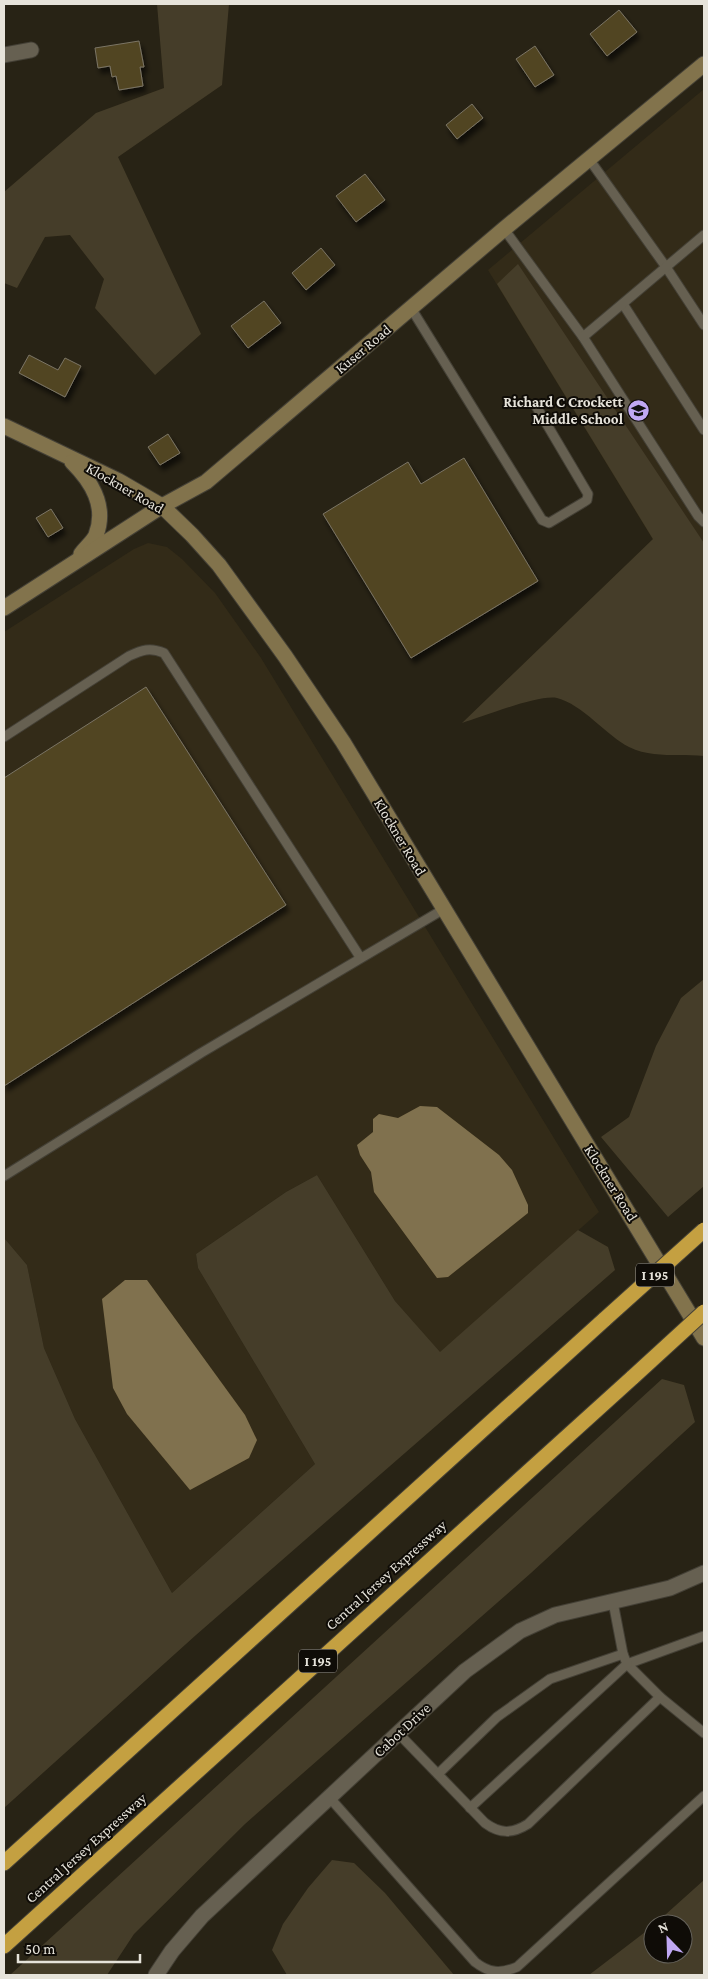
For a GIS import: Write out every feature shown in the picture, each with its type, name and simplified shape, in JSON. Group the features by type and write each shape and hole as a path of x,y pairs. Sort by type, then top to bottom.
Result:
{"highway":[{"name":"I 195","path":"4,1863 704,1230"},
{"name":"Central Jersey Expressway","path":"4,1946 704,1312"}],"main road":[{"name":"Kuser Road","path":"4,608 162,506 206,482 504,228 704,64"},
{"name":"Klockner Road","path":"4,426 119,481 162,506 219,565 285,656 343,742 704,1338"},
{"path":"65,455 85,476 99,501 101,515 95,537 69,567"}],"street":[{"path":"4,55 31,50"},
{"name":"Cabot Drive","path":"158,1975 172,1951 202,1916 465,1671 520,1631 555,1615 670,1588 704,1573"}],"lane":[{"path":"589,159 666,267 704,325"},
{"path":"504,228 583,337 698,516 704,522"},
{"path":"583,337 704,235"},
{"path":"622,304 704,430"},
{"path":"411,308 542,520 549,523 584,502 588,494 536,406"},
{"path":"4,737 129,656 143,649 154,648 164,653 360,957"},
{"path":"4,1176 201,1053 360,957 444,909"},
{"path":"613,1602 623,1654 627,1664 660,1697 704,1733"},
{"path":"470,1808 627,1664 704,1636"},
{"path":"438,1774 497,1717 550,1679 623,1654"},
{"path":"398,1734 485,1824 495,1830 507,1833 518,1830 528,1824 660,1697"},
{"path":"329,1798 474,1962 484,1969 494,1972 507,1971 517,1967 704,1796"}],"shaded area":[{"path":"157,4 229,4 222,85 118,157 201,334 155,375 95,308 104,279 70,235 45,237 17,288 4,283 4,192 96,113 164,88"},
{"name":"Richard C Crockett Middle School","path":"704,89 704,623 488,270"},
{"path":"518,264 704,543 704,756 657,754 638,751 612,736 576,707 557,698 537,699 462,723 653,539 497,284"},
{"path":"148,543 167,547 182,559 215,593 261,658 599,1212 440,1353 395,1301 317,1175 286,1192 196,1254 198,1268 315,1464 172,1593 75,1419 44,1348 27,1265 4,1239 4,632 134,549"},
{"path":"704,979 704,1186 668,1217 601,1137 629,1117 656,1046 681,998"},
{"path":"420,1106 437,1107 499,1155 512,1170 528,1205 528,1213 448,1277 437,1278 374,1192 371,1172 360,1155 357,1145 373,1132 373,1119 379,1114 398,1118"},
{"path":"317,1175 395,1301 440,1352 578,1230 608,1247 615,1270 196,1635 4,1808 4,1239 27,1265 44,1348 75,1419 172,1593 315,1464 198,1268 196,1254 286,1192"},
{"path":"125,1280 147,1280 245,1415 257,1440 249,1458 190,1490 127,1414 113,1388 102,1299"},
{"path":"662,1379 684,1385 695,1422 531,1573 245,1824 134,1934 107,1975 10,1975"},
{"path":"332,1860 354,1863 385,1893 454,1975 287,1975 272,1950 283,1924 308,1888"},
{"path":"704,1880 704,1975 589,1975 643,1934 643,1964 693,1964 693,1914 666,1914"}],"building":[{"path":"619,10 637,32 607,56 590,34"},
{"path":"139,41 144,67 140,67 143,86 119,90 116,76 112,77 110,66 98,68 95,48"},
{"path":"535,46 554,75 535,87 516,59"},
{"path":"472,104 483,118 457,139 446,125"},
{"path":"365,174 385,200 356,222 336,196"},
{"path":"321,248 335,265 306,290 292,273"},
{"path":"264,301 281,323 248,348 231,326"},
{"path":"29,355 58,370 65,358 81,366 65,397 19,373"},
{"path":"168,434 180,453 160,465 148,447"},
{"path":"464,458 538,581 411,658 323,514 408,462 421,484"},
{"path":"51,509 63,528 48,537 36,518"},
{"path":"146,687 286,905 4,1086 4,778"}],"place":[{"name":"Richard C Crockett Middle School","path":"639,411"}]}
